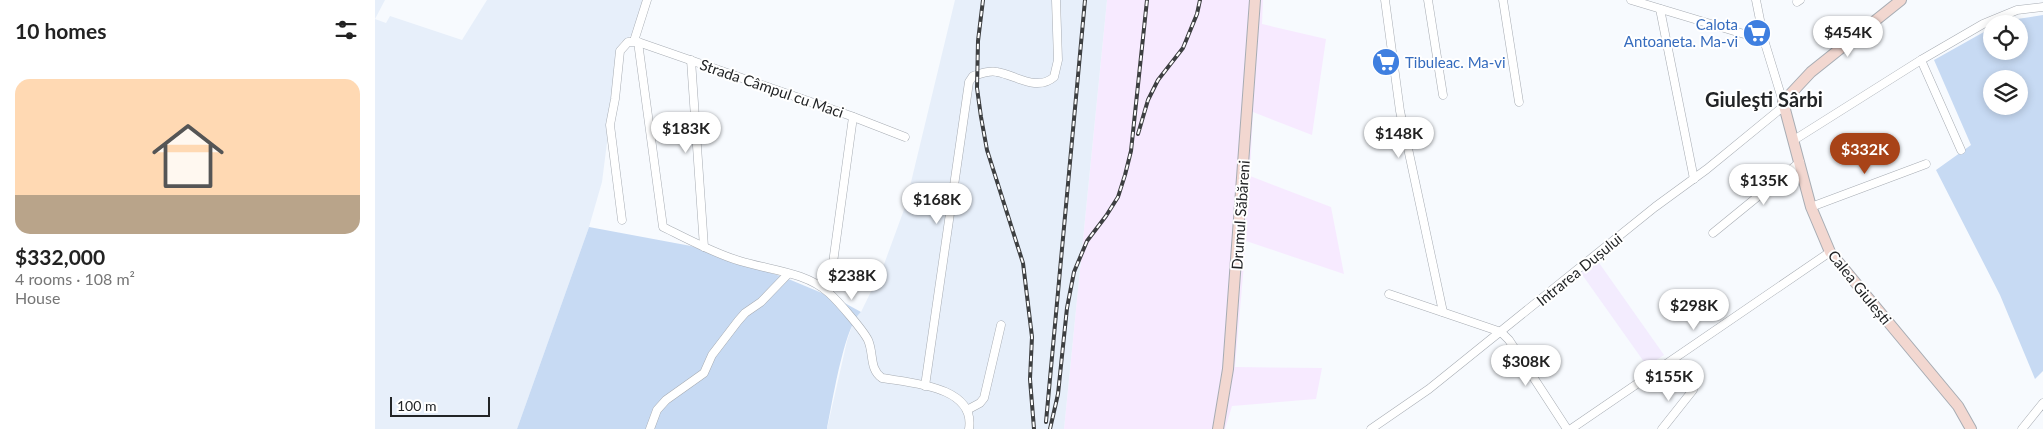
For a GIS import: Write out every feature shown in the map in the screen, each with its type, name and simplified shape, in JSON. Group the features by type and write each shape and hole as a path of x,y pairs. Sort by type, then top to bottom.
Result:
{"main road":[{"name":"Drumul Săbăreni","path":"1218,429 1228,369 1255,0"},
{"path":"1783,104 1811,72 1901,0"},
{"name":"Calea Giulești","path":"1783,104 1811,207 1830,252 1958,406 1971,429"}],"street":[{"path":"647,0 636,42 663,227 704,247 740,261 788,274 818,285 829,292 867,338 873,365 878,375 882,378 925,386 953,395 963,402 967,410 969,429"},
{"path":"925,386 969,82 973,76 992,72 1032,83 1044,82 1054,77 1058,60 1056,0"},
{"path":"1385,0 1400,111 1443,312"},
{"path":"1427,0 1443,95"},
{"path":"1503,0 1519,102"},
{"path":"1631,0 1764,40"},
{"path":"1756,0 1764,40 1783,104"},
{"path":"1793,140 1921,60 1999,16 2017,10 2043,7"},
{"path":"1659,9 1694,179"},
{"path":"622,220 610,125 620,51 625,44 636,42"},
{"name":"Strada Câmpul cu Maci","path":"636,42 853,117 905,137"},
{"path":"691,60 704,247"},
{"path":"1921,60 1961,150"},
{"name":"Intrarea Dușului","path":"1371,429 1429,389 1655,207 1694,179 1783,104"},
{"path":"829,292 853,117"},
{"path":"1713,233 1800,162"},
{"path":"1811,207 1926,164"},
{"path":"1389,294 1501,332 1509,340 1569,429 1830,252"},
{"path":"649,429 657,410 666,400 704,373 712,355 738,321 745,313 761,302 788,274"},
{"path":"967,410 975,407 983,398 1001,325"},
{"path":"1662,429 1693,390"},
{"path":"2022,429 2043,403"}],"shaded area":[{"path":"375,0 385,0 375,19"},
{"path":"487,0 645,0 632,35 621,42 619,48 602,182 589,227 517,429 375,429 375,19 386,23 390,16 462,40"},
{"path":"955,0 1107,0 1064,429 827,429 847,341 855,317 861,312 883,267 905,207"},
{"path":"1107,0 1263,0 1262,24 1326,39 1312,135 1253,112 1250,176 1331,207 1344,274 1246,241 1235,367 1322,368 1316,399 1232,406 1225,429 1064,429"},
{"path":"2043,15 2043,371 2035,379 2000,295 1936,170 1971,145 1934,60 1983,32 1983,60 2028,60 2028,17"},
{"path":"589,227 691,246 786,278 841,301 861,312 849,333 844,349 827,429 517,429"},
{"path":"1597,260 1664,355 1647,366 1581,273"}],"railway":[{"path":"983,0 978,41 977,88 987,150 1023,263 1032,337 1030,379 1034,429"},
{"path":"1046,422 1085,0"},
{"path":"1050,429 1058,394 1067,308 1074,272 1087,241 1118,197 1131,151 1147,0"},
{"path":"1138,134 1148,100 1158,80 1183,48 1197,14 1200,0"}],"place":[{"name":"Calota Antoaneta. Ma-vi","path":"1757,33"},
{"name":"Tibuleac. Ma-vi","path":"1386,62"}],"district":[{"name":"Giuleşti Sârbi","path":"1764,99"}]}
